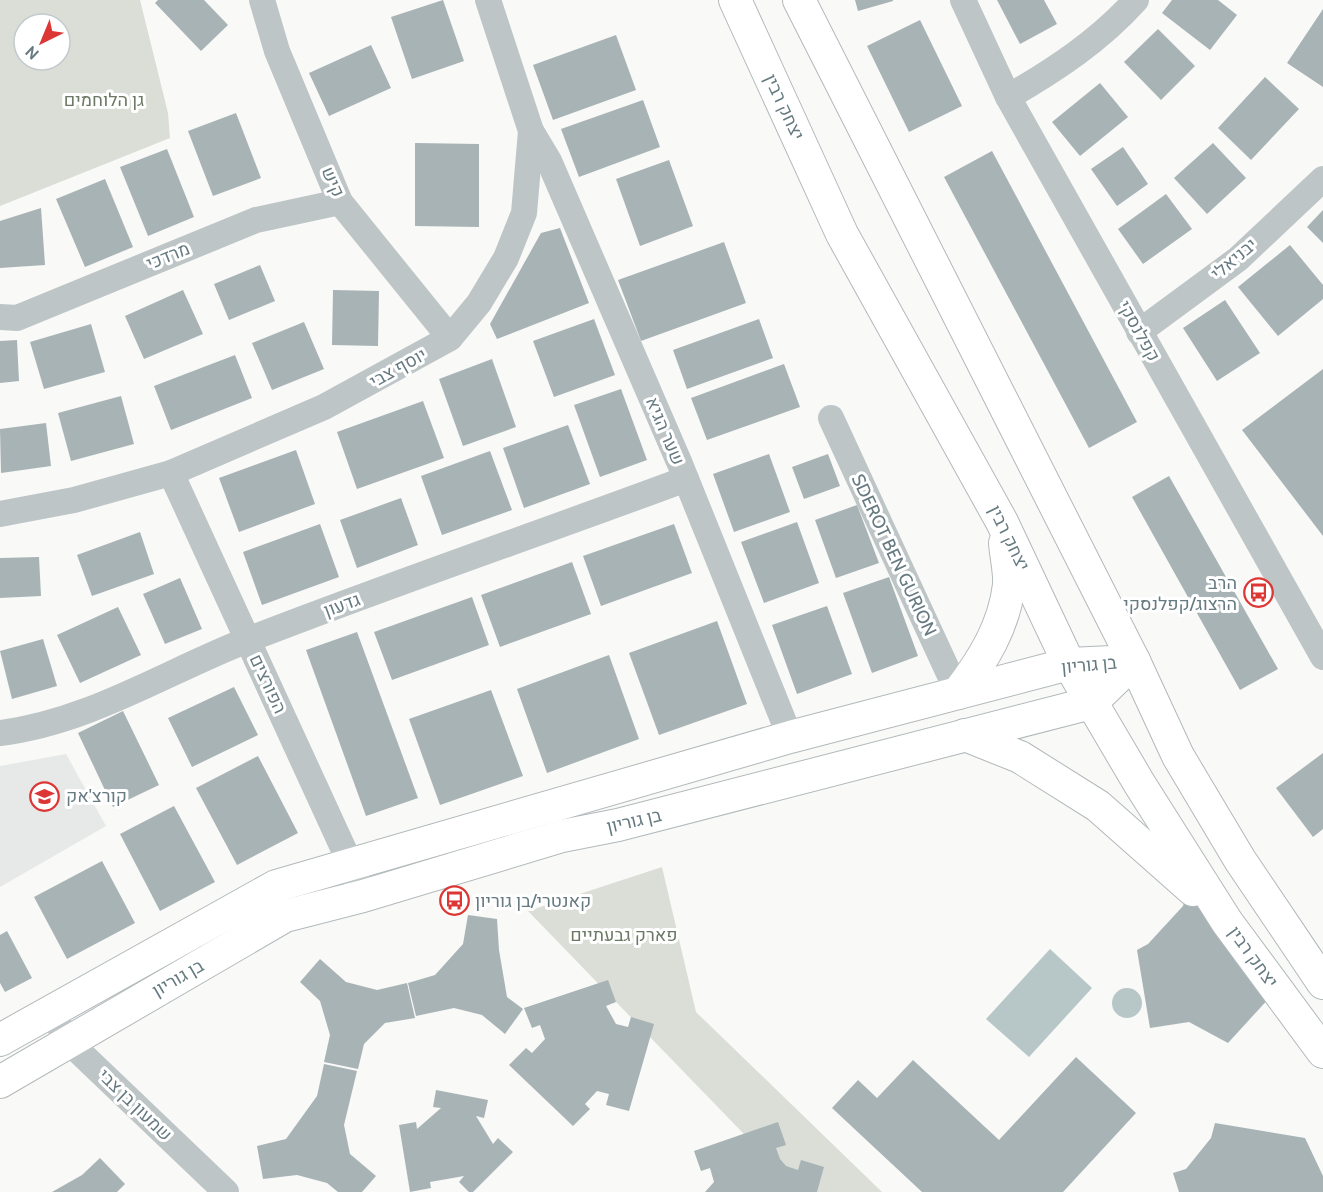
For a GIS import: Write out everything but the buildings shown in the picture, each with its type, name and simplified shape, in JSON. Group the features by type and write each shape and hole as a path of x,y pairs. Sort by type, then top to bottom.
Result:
{"main road":[{"name":"יצחק רבין","path":"735,0 842,234 1002,522 1069,664 1227,922 1323,1052"},
{"path":"799,0 1134,661 1178,756 1240,860 1323,982"},
{"path":"958,693 985,657 1004,614 1009,583 1002,522"},
{"name":"בן גוריון","path":"0,1040 276,886 790,736 1069,664 1134,661"},
{"name":"בן גוריון","path":"0,1082 285,916 363,896 562,836 618,825 1091,703 1134,661"},
{"path":"965,735 1020,757 1098,806 1147,846 1227,922"}],"street":[{"name":"קיש","path":"262,0 277,51 340,202 450,338"},
{"name":"יוסף צבי","path":"0,514 74,500 171,473 324,407 377,381 450,338 479,303 506,258 524,213 531,130 488,0"},
{"name":"קפלנסקי","path":"963,0 1008,97 1323,657"},
{"path":"1008,97 1064,65 1118,20 1136,0"},
{"name":"שער הגיא","path":"531,130 549,161 686,479 790,736"},
{"name":"יבניאלי","path":"1139,332 1238,259 1323,180"},
{"name":"מרדכי","path":"0,317 17,318 256,220 340,202"},
{"name":"SDEROT BEN GURION","path":"831,418 958,693"},
{"name":"הפורצים","path":"171,473 350,863 363,896"},
{"name":"גדעון","path":"0,734 78,713 135,692 248,640 686,479"},
{"name":"שמעון בן צבי","path":"51,1012 69,1041 226,1192"}],"shaded area":[{"name":"קורצ'אק","path":"66,754 106,826 0,887 0,766"},
{"path":"1050,949 1092,988 1029,1057 986,1019"},
{"path":"1127,988 1138,992 1142,1003 1138,1014 1127,1018 1116,1014 1112,1003 1116,992"}],"green space":[{"name":"גן הלוחמים","path":"0,0 140,0 168,113 170,138 0,206"},
{"name":"פארק גבעתיים","path":"662,867 696,1012 882,1192 800,1192 528,911"}],"place":[{"name":"הרב הרצוג/קפלנסקי","path":"1258,593"},
{"name":"קורצ'אק","path":"45,796"},
{"name":"קאנטרי/בן גוריון","path":"454,901"}]}
